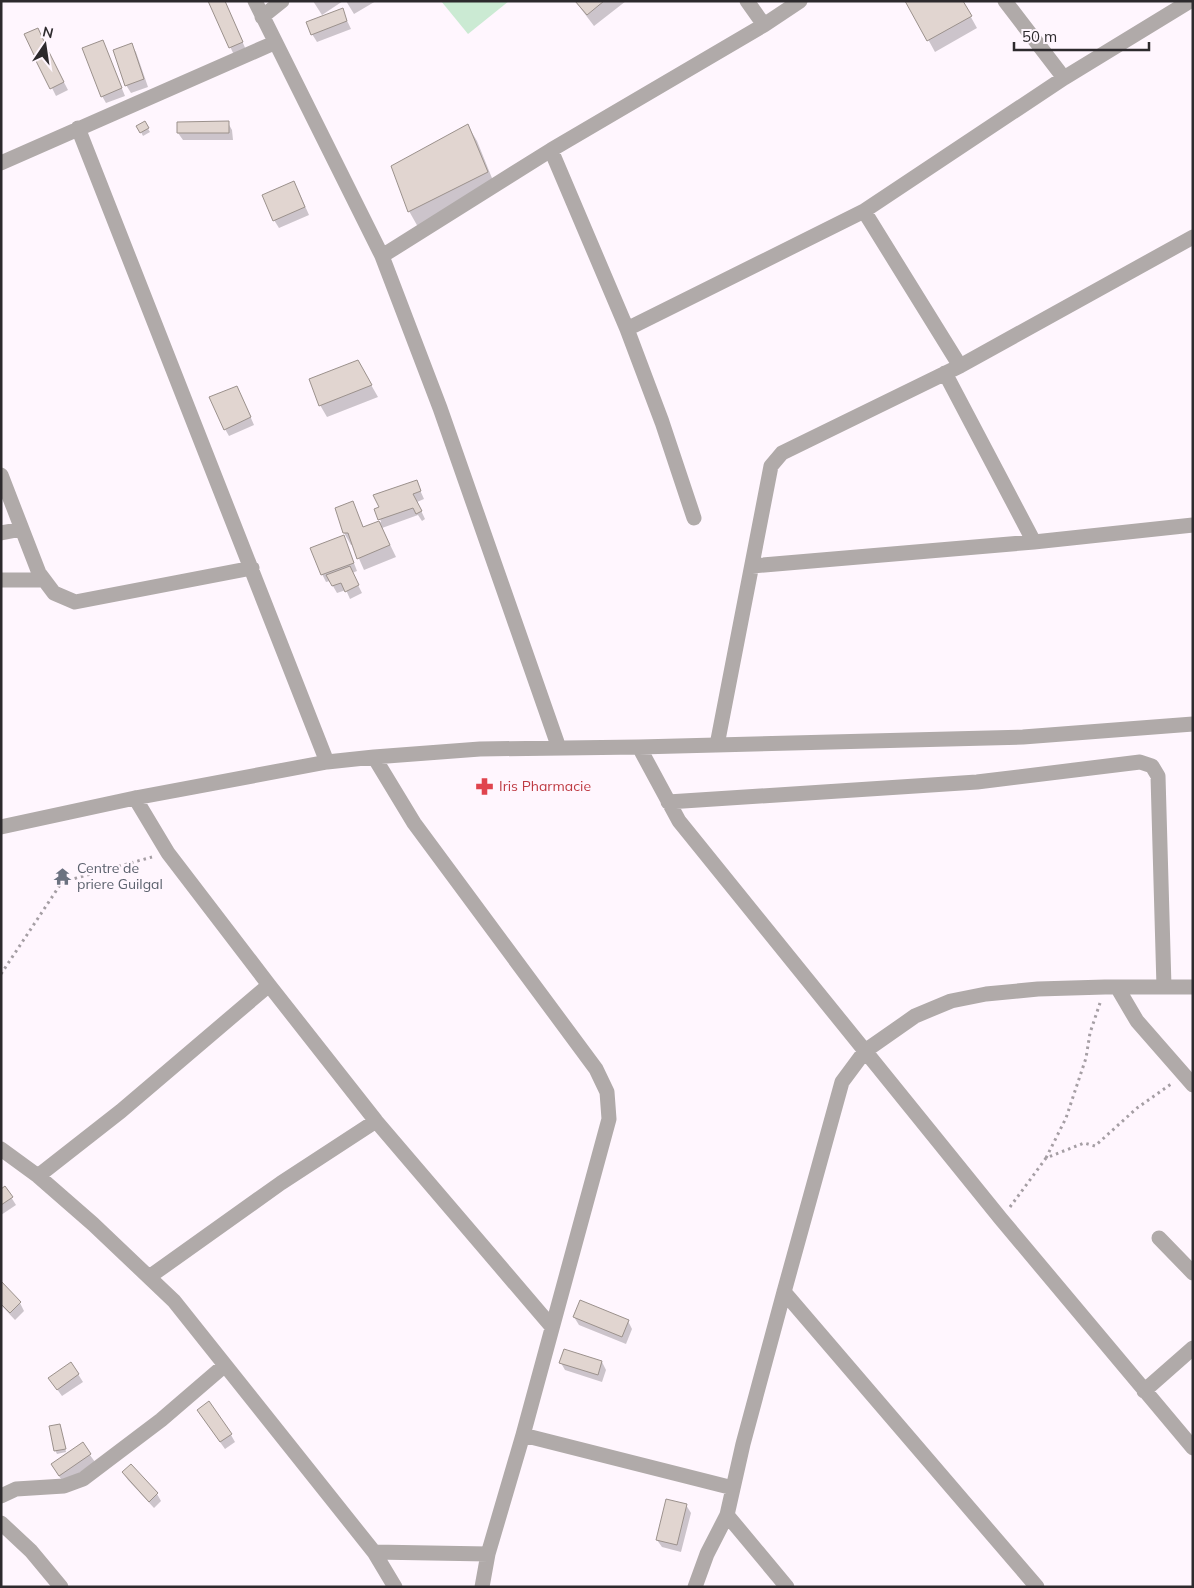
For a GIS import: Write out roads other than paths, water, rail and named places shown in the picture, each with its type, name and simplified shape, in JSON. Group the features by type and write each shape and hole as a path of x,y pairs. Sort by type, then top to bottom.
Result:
{"street":[{"path":"254,1 382,256 440,408 559,748"},
{"path":"262,17 282,1"},
{"path":"747,1 764,25"},
{"path":"382,256 551,150 764,25 800,1"},
{"path":"1005,1 1064,78"},
{"path":"627,329 864,211 1064,78 1190,1"},
{"path":"1,163 274,43"},
{"path":"78,128 327,762"},
{"path":"551,150 627,329 662,422 694,518"},
{"path":"864,211 960,366"},
{"path":"718,745 771,466 782,452 960,366 1193,237"},
{"path":"946,373 1034,542"},
{"path":"1,475 39,573 54,593 75,602 252,568"},
{"path":"752,566 1034,542 1193,525"},
{"path":"1,533 22,529"},
{"path":"1,580 44,580"},
{"path":"1,827 135,798 327,762 374,757 480,749 639,747 1023,737 1193,724"},
{"path":"639,747 679,821 1001,1219 1193,1448"},
{"path":"374,757 414,823 596,1069 607,1092 609,1119 523,1435 488,1554 482,1587"},
{"path":"668,802 977,782 1140,762 1152,766 1158,776 1164,987"},
{"path":"135,798 168,853 376,1121 552,1327"},
{"path":"38,1176 128,1105 269,985"},
{"path":"1111,987 1137,1021 1188,1080"},
{"path":"695,1587 707,1554 727,1515 784,1292 842,1082 864,1051 915,1016 952,1002 986,994 1038,989 1193,987"},
{"path":"149,1277 282,1183 376,1121"},
{"path":"1,1149 38,1176 93,1224 174,1301 374,1552 396,1587"},
{"path":"1159,1238 1193,1273"},
{"path":"784,1292 1037,1587"},
{"path":"1144,1390 1193,1348"},
{"path":"1,1496 16,1489 64,1486 84,1479 161,1420 225,1365"},
{"path":"523,1435 733,1488"},
{"path":"727,1515 787,1587"},
{"path":"1,1523 31,1552 61,1587"},
{"path":"374,1552 488,1554"}],"place":[{"name":"Iris Pharmacie","path":"485,786"},
{"name":"Centre de priere Guilgal","path":"63,876"}]}
